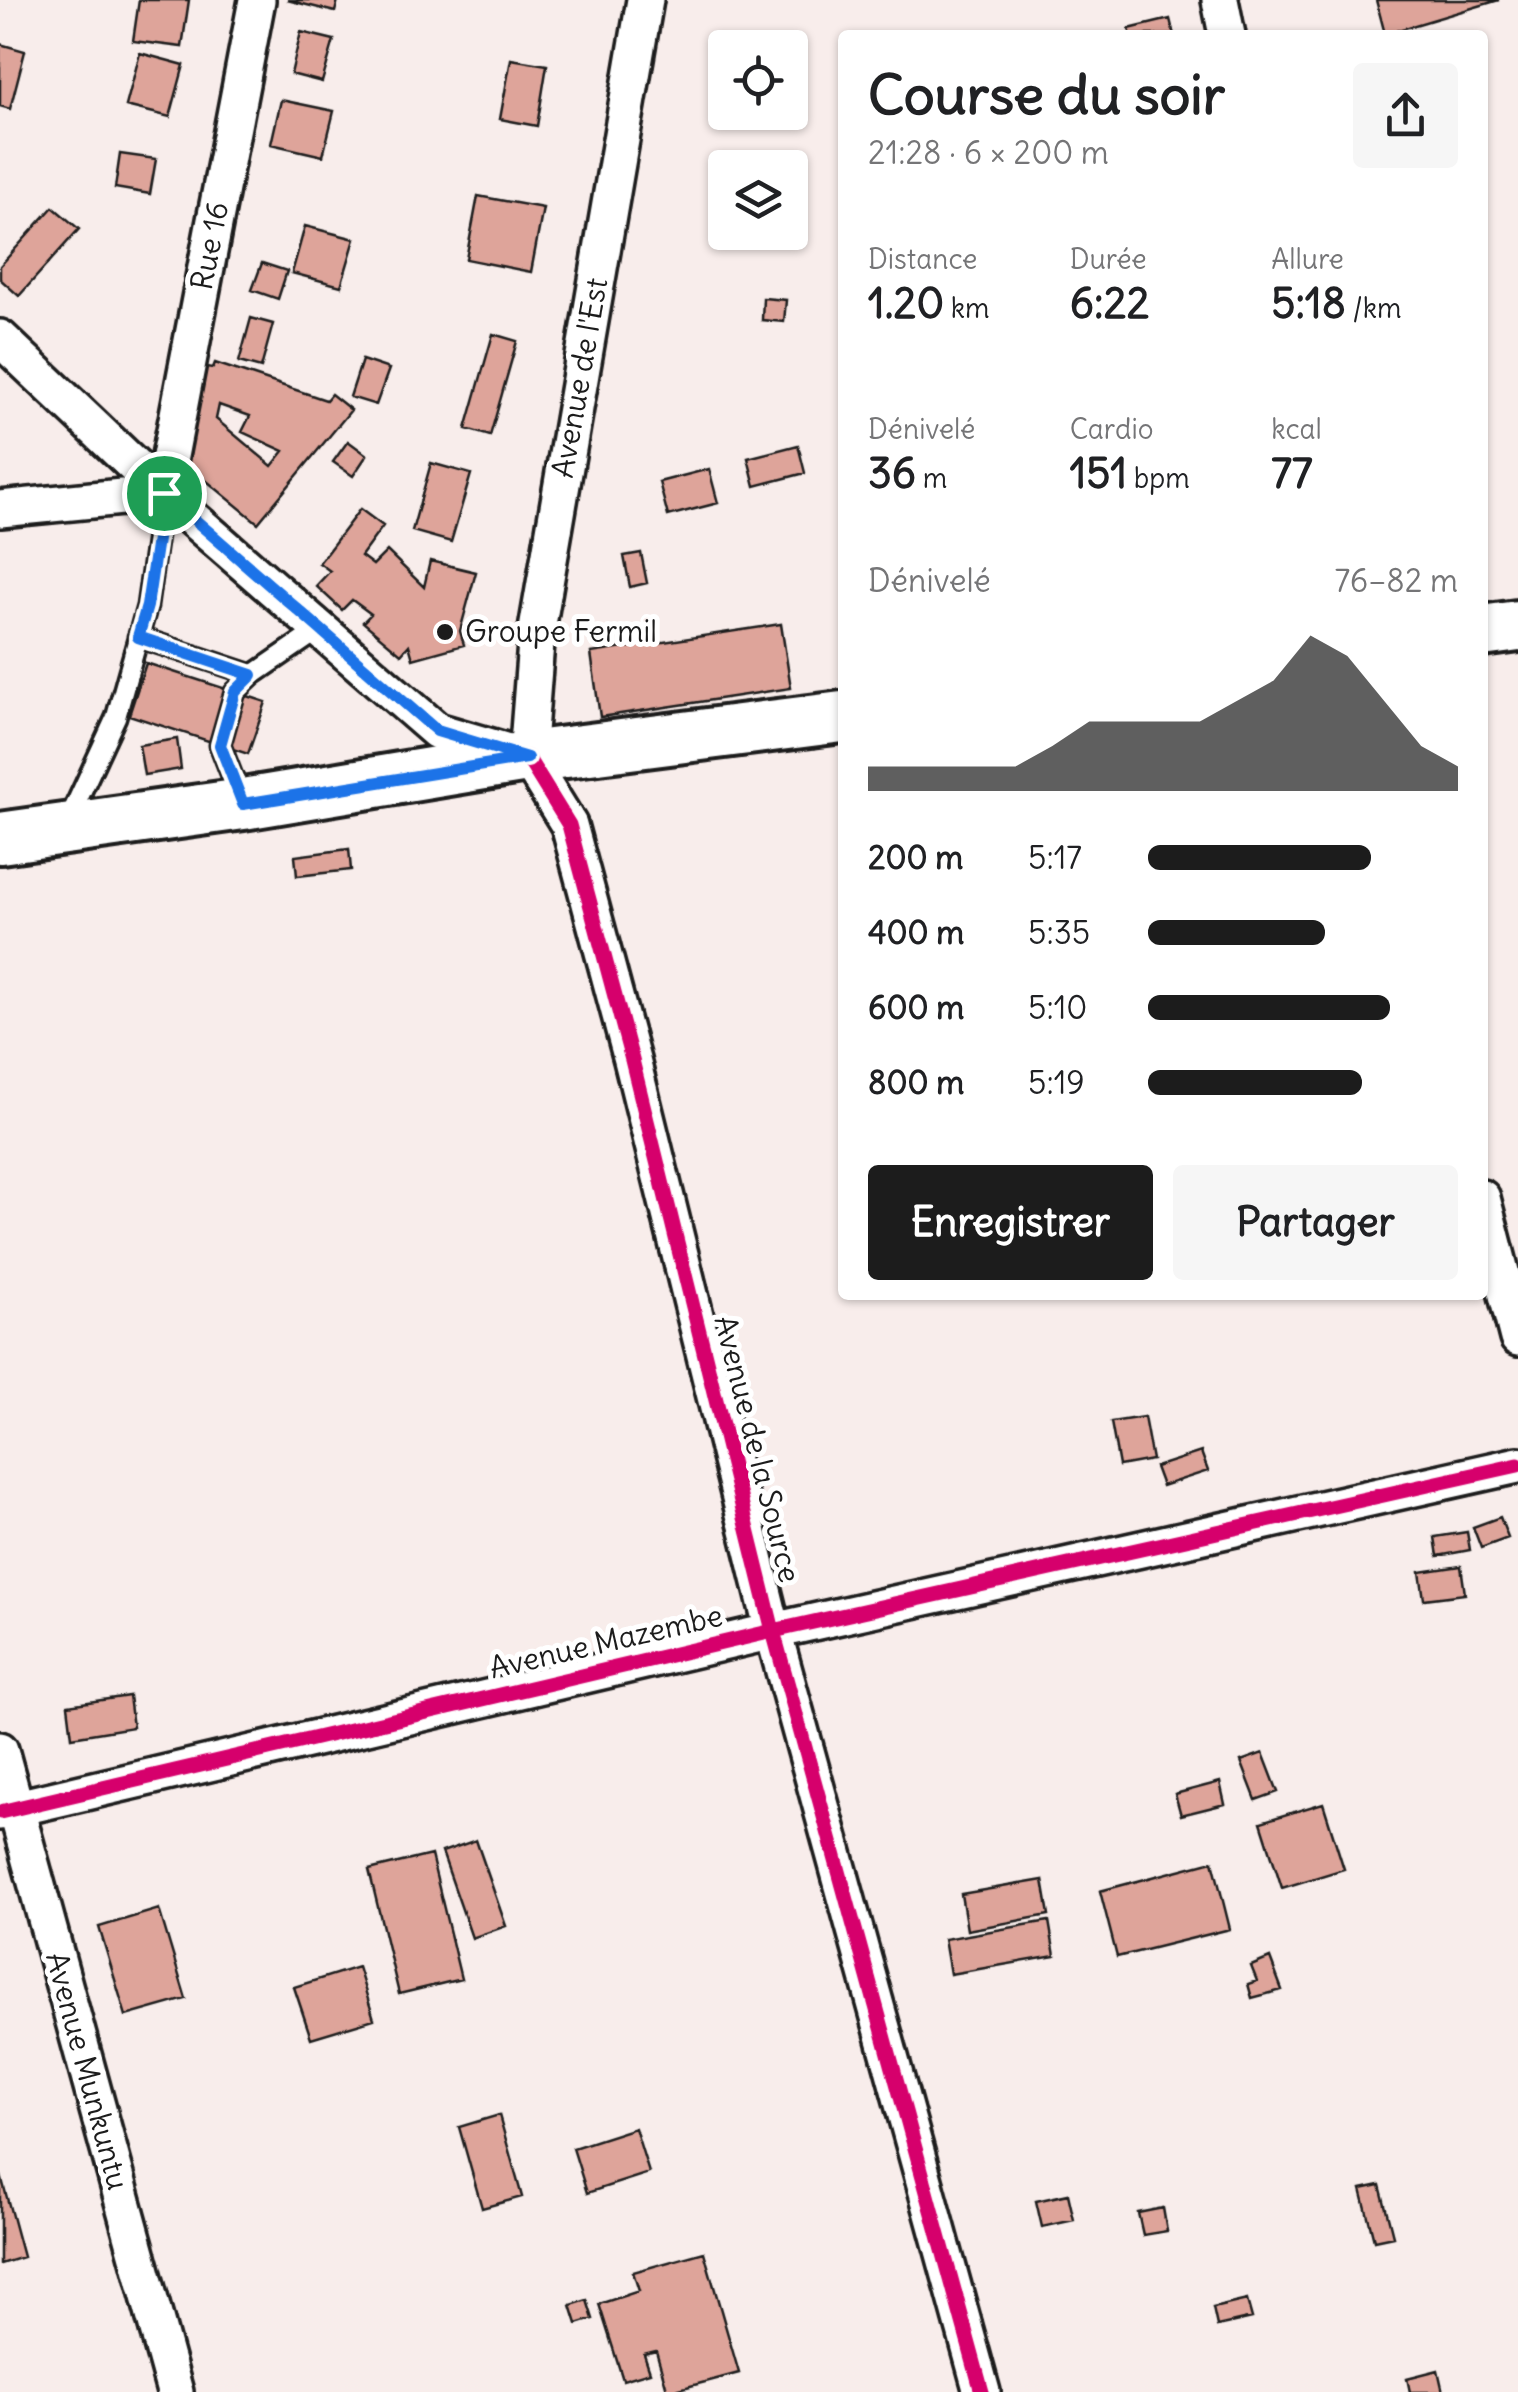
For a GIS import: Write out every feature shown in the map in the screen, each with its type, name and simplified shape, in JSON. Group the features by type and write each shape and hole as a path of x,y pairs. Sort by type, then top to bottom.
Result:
{"street":[{"name":"Rue 16","path":"164,493 257,0"},
{"name":"Avenue de l'Est","path":"527,758 537,630 645,0"},
{"path":"1220,0 1226,30"},
{"path":"0,338 164,493 437,731 527,758"},
{"path":"0,509 164,493"},
{"path":"1488,631 1518,626"},
{"path":"0,838 527,758 838,718"},
{"name":"Avenue de la Source","path":"527,758 569,825 632,1060 774,1631 982,2392"},
{"path":"1488,1221 1518,1338"},
{"name":"Avenue Mazembe","path":"8,1810 774,1631 1518,1465"},
{"name":"Avenue Munkuntu","path":"0,1750 8,1810 174,2392"}],"lane":[{"path":"65,828 116,717 147,606 164,493"},
{"path":"243,804 220,745 235,692 252,675 320,629"},
{"path":"138,637 252,675"}],"building":[{"path":"139,0 189,0 182,47 133,41"},
{"path":"287,0 338,0 335,12"},
{"path":"1376,0 1499,0 1398,30 1384,30"},
{"path":"1170,19 1173,30 1129,30"},
{"path":"301,32 334,40 322,82 291,74"},
{"path":"0,44 25,51 10,109 0,106"},
{"path":"140,53 184,65 170,117 126,106"},
{"path":"511,59 547,65 537,126 500,119"},
{"path":"281,100 334,111 323,156 271,144"},
{"path":"120,154 156,159 150,194 115,188"},
{"path":"478,196 543,208 531,272 466,259"},
{"path":"53,207 79,229 19,296 0,279 0,266"},
{"path":"305,226 355,239 341,286 292,273"},
{"path":"262,263 287,271 278,299 252,290"},
{"path":"763,298 786,300 784,322 762,320"},
{"path":"251,318 273,324 261,368 239,362"},
{"path":"493,334 517,341 490,436 466,429"},
{"path":"362,360 389,369 376,405 350,397"},
{"path":"215,363 326,400 331,394 351,410 258,523 180,459 201,366 213,368","holes":["219,405 250,416 242,432 284,451 272,466 216,419"]},
{"path":"348,441 367,455 353,476 333,462"},
{"path":"798,445 805,473 755,486 748,458"},
{"path":"431,463 471,474 451,542 412,531"},
{"path":"709,469 718,503 668,516 659,482"},
{"path":"360,509 383,526 361,556 373,565 387,551 424,587 430,561 476,572 460,631 464,645 413,659 409,645 401,654 363,622 371,614 352,600 342,610 316,586 330,571 319,563"},
{"path":"641,553 647,583 630,587 624,556"},
{"path":"781,624 791,688 600,717 591,653"},
{"path":"146,663 266,702 248,754 129,715"},
{"path":"177,739 181,769 144,775 139,745"},
{"path":"349,849 351,870 297,876 295,856"},
{"path":"1144,1417 1152,1460 1119,1466 1111,1422"},
{"path":"1201,1452 1208,1471 1162,1486 1155,1467"},
{"path":"1500,1517 1508,1538 1481,1548 1473,1527"},
{"path":"1467,1532 1470,1550 1438,1556 1435,1537"},
{"path":"1461,1566 1465,1594 1424,1599 1420,1572"},
{"path":"129,1696 133,1727 72,1737 68,1705"},
{"path":"1263,1753 1278,1792 1256,1800 1241,1761"},
{"path":"1220,1782 1225,1804 1181,1815 1175,1794"},
{"path":"1323,1803 1344,1869 1282,1888 1261,1822"},
{"path":"476,1840 506,1926 472,1938 442,1852"},
{"path":"431,1855 461,1979 399,1994 369,1870"},
{"path":"1213,1861 1230,1929 1117,1957 1100,1891"},
{"path":"1043,1880 1049,1915 967,1930 961,1894"},
{"path":"159,1909 186,1999 126,2016 99,1927"},
{"path":"1049,1921 1055,1956 950,1974 944,1939"},
{"path":"1270,1958 1282,1990 1252,1998 1248,1984 1257,1981 1251,1966"},
{"path":"358,1967 374,2019 311,2038 294,1987"},
{"path":"499,2115 522,2197 482,2208 459,2127"},
{"path":"635,2128 649,2173 587,2193 573,2148"},
{"path":"0,2172 23,2257 0,2264"},
{"path":"1380,2185 1393,2236 1374,2240 1361,2189"},
{"path":"1068,2194 1074,2220 1042,2227 1036,2201"},
{"path":"1163,2208 1167,2231 1143,2235 1138,2213"},
{"path":"704,2252 739,2373 668,2392 656,2351 644,2354 650,2372 623,2380 599,2304 639,2291 633,2272"},
{"path":"587,2300 593,2319 577,2324 571,2305"},
{"path":"1247,2300 1252,2318 1217,2326 1213,2308"},
{"path":"1438,2370 1443,2392 1410,2392 1407,2378"}],"cycle path":[{"path":"527,757 569,825 632,1060 773,1631 982,2392"},
{"path":"0,1812 773,1631 1518,1465"}],"place":[{"name":"Groupe Fermil","path":"445,632"}],"route":[{"path":"164,493 437,731 527,758 243,804 220,745 235,692 252,675 138,637 147,606 164,493"}]}
